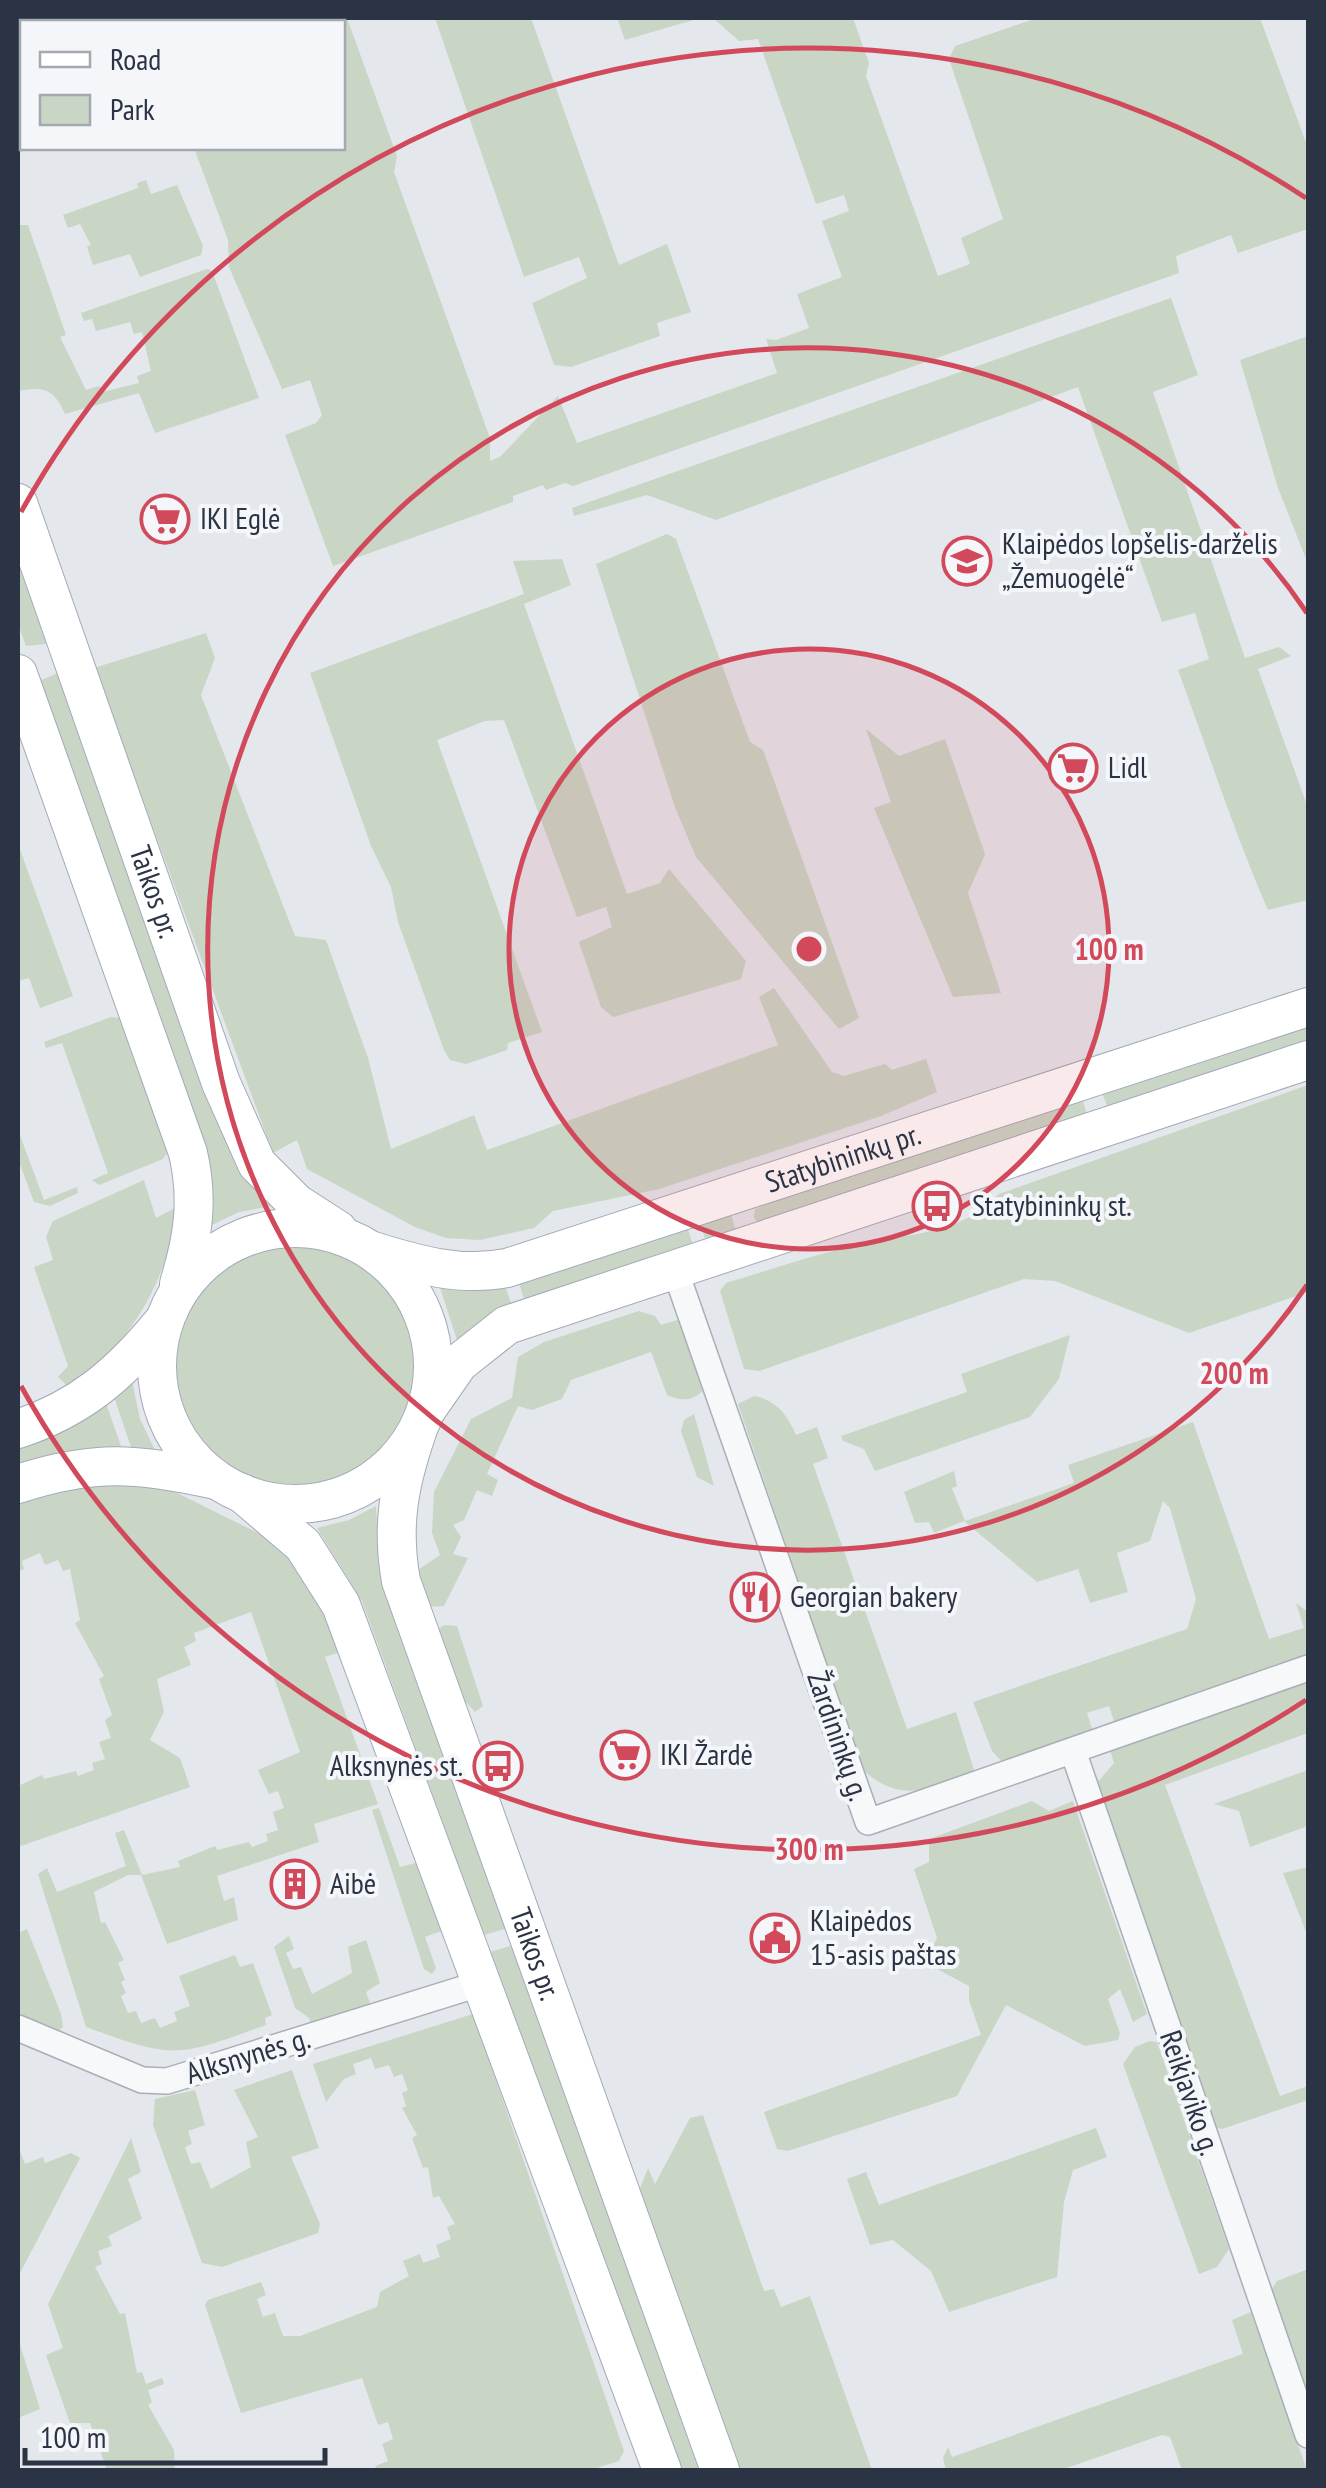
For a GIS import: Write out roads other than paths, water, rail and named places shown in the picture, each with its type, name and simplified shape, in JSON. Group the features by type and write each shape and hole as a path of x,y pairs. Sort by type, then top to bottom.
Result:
{"main road":[{"name":"Taikos pr.","path":"18,503 221,1083 258,1164 296,1203 363,1245"},
{"name":"Taikos pr.","path":"18,674 188,1154 196,1189 194,1222 169,1309"},
{"name":"Statybininkų pr.","path":"363,1245 418,1265 487,1272 752,1190 1308,1006"},
{"name":"Statybininkų pr.","path":"422,1421 467,1355 507,1325 1308,1060"},
{"path":"752,1190 743,1215 754,1231 767,1237"},
{"path":"18,1429 83,1401 105,1386 208,1258 253,1234 304,1227 363,1245 410,1287 430,1334 433,1384 422,1421 385,1471 341,1496 291,1504 156,1467 104,1463 18,1484"},
{"path":"169,1309 157,1372 164,1410 182,1444 230,1487"},
{"name":"Taikos pr.","path":"422,1421 399,1486 394,1523 401,1580 720,2470"},
{"name":"Taikos pr.","path":"230,1487 303,1546 341,1605 662,2470"}],"street":[{"name":"Žardininkų g.","path":"674,1267 868,1822 1308,1668"},
{"name":"Reikjaviko g.","path":"1072,1752 1308,2435"},
{"name":"Alksnynės g.","path":"18,2028 142,2080 167,2081 482,1982"}],"place":[{"name":"IKI Eglė","path":"165,519"},
{"name":"Klaipėdos lopšelis-darželis „Žemuogėlė“","path":"967,561"},
{"name":"Lidl","path":"1073,768"},
{"name":"Statybininkų st.","path":"937,1206"},
{"name":"Georgian bakery","path":"755,1597"},
{"name":"IKI Žardė","path":"625,1755"},
{"name":"Alksnynės st.","path":"498,1766"},
{"name":"Aibė","path":"295,1884"},
{"name":"Klaipėdos 15-asis paštas","path":"775,1938"}]}
